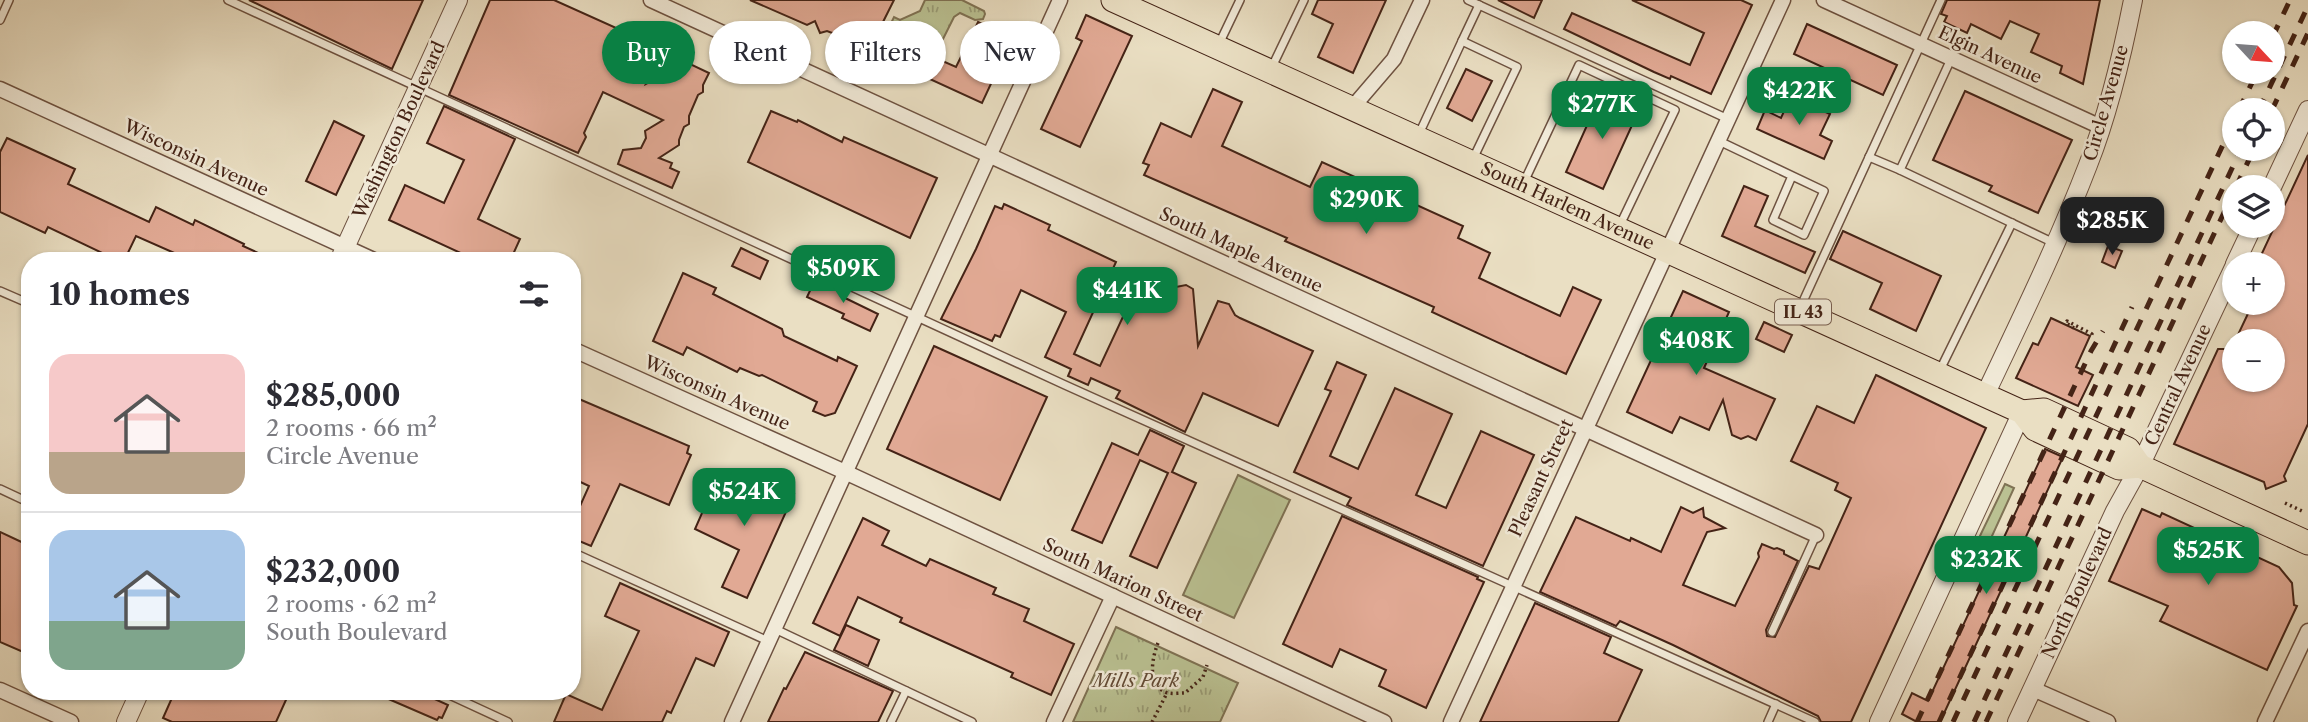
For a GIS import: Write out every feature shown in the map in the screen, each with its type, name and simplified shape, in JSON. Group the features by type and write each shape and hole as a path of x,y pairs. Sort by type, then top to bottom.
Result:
{"main road":[{"name":"South Harlem Avenue","path":"1113,0 2022,412 2035,429 2119,468 2140,466"},
{"name":"IL 43","path":"2140,466 2308,543"}],"street":[{"name":"Washington Boulevard","path":"343,252 458,0"},
{"name":"South Maple Avenue","path":"651,0 1816,535"},
{"path":"733,722 1059,0"},
{"path":"1352,108 1394,59 1422,0"},
{"name":"Pleasant Street","path":"1451,722 1783,0"},
{"name":"Elgin Avenue","path":"1824,0 2101,127"},
{"name":"Circle Avenue","path":"1985,395 2089,163 2115,82 2133,0"},
{"name":"Wisconsin Avenue","path":"0,89 338,252"},
{"path":"2278,175 2308,110"},
{"name":"Central Avenue","path":"2140,466 2222,293"},
{"name":"Wisconsin Avenue","path":"581,353 845,472"},
{"path":"1879,722 2022,412"},
{"name":"North Boulevard","path":"2017,722 2115,511 2140,466"},
{"name":"South Marion Street","path":"845,472 1384,722"},
{"path":"1054,722 1112,596"},
{"path":"2265,722 2308,631"},
{"path":"2033,689 2108,722"},
{"path":"0,690 21,699"},
{"path":"22,700 71,722"},
{"path":"126,722 136,700"}],"lane":[{"path":"0,20 9,0"},
{"path":"228,0 916,316 1513,586 1746,687 1815,722"},
{"path":"1217,47 1240,0"},
{"path":"1270,71 1304,0"},
{"path":"1468,0 1728,119"},
{"path":"1799,311 1941,0"},
{"path":"1417,138 1479,5"},
{"path":"1462,41 1517,67 1471,162"},
{"path":"1900,170 1951,59"},
{"path":"1522,185 1579,65 1675,110 1619,229"},
{"path":"1718,141 1824,191 1804,235 1773,220 1792,176"},
{"path":"1869,157 2054,243"},
{"path":"1939,374 2012,223"},
{"path":"0,291 21,300"},
{"path":"0,489 21,497"},
{"path":"1772,632 1816,535"},
{"path":"581,556 906,691 972,722"},
{"path":"891,722 906,691"},
{"path":"460,700 508,722"},
{"path":"1768,722 1776,704"}],"path":[{"path":"2074,328 2066,323 2067,321 2088,331 2091,336"},
{"path":"2285,503 2302,511"},
{"path":"1158,643 1153,657 1153,678 1157,686 1167,693 1185,693 1203,677 1207,665"},
{"path":"1152,722 1167,693"}],"green space":[{"path":"925,0 962,0 985,14 983,19 975,20 960,13 954,17 946,33 946,21 892,21 894,17 900,20 920,11"},
{"path":"1238,475 1290,500 1234,618 1183,595"},
{"path":"2005,484 2014,488 1981,560 1965,567"},
{"name":"Mills Park","path":"1116,627 1238,683 1220,722 1073,722"}],"building":[{"path":"249,0 423,0 392,69"},
{"path":"490,0 554,0 602,22 602,84 695,84 695,66 709,73 703,85 703,92 698,95 689,116 689,124 684,127 679,145 659,158 672,163 670,168 679,172 672,188 618,164 623,150 641,148 646,138 645,131 663,120 603,92 578,153 449,95"},
{"path":"750,0 894,0 884,21 825,21 825,32 820,33 815,21 798,21"},
{"path":"1318,0 1386,0 1353,73 1318,57 1333,24 1312,14"},
{"path":"1498,0 1542,0 1534,18"},
{"path":"1632,0 1741,0 1752,5 1711,94 1671,76 1670,79 1654,72 1564,29 1572,13 1690,65 1704,33"},
{"path":"1947,0 2100,0 2083,84 2060,73 2062,66 2031,52 2039,34 2010,21 2001,39 1971,24 1967,33 1944,22 1947,16 1941,14"},
{"path":"1086,15 1132,36 1080,147 1041,129 1082,41 1076,38"},
{"path":"1807,24 1897,65 1883,95 1794,54"},
{"path":"960,59 960,84 991,84 982,103 941,84 946,84 946,63 956,67"},
{"path":"1466,69 1492,81 1472,121 1447,108"},
{"path":"1213,89 1242,102 1222,146 1310,187 1322,162 1463,226 1458,238 1490,253 1479,278 1560,316 1573,287 1601,300 1566,374 1432,312 1434,307 1144,175 1149,165 1143,163 1161,123 1191,137"},
{"path":"1965,91 2072,140 2038,213 1989,191 1992,186 1933,160"},
{"path":"1602,92 1639,110 1603,189 1566,172"},
{"path":"1791,96 1830,114 1820,135 1832,141 1824,159 1757,129 1765,110 1781,118"},
{"path":"444,106 515,139 478,219 520,239 514,252 458,252 389,220 405,185 444,203 464,160 427,143"},
{"path":"771,111 797,122 798,120 842,142 844,137 937,178 910,238 748,162"},
{"path":"334,121 364,136 336,195 306,181"},
{"path":"7,138 75,169 68,184 149,222 156,207 193,225 195,220 256,252 172,252 136,236 128,252 100,252 48,227 45,233 0,212 0,152"},
{"path":"2308,155 2308,424 2284,476 2286,481 2266,489 2264,482 2174,444 2218,349 2222,349 2222,392 2285,392 2285,329 2241,329 2247,315 2285,315 2285,252 2263,252 2269,238 2285,238 2285,204"},
{"path":"1744,186 1768,196 1755,226 1815,252 1805,273 1722,236"},
{"path":"1004,204 1050,225 1048,230 1116,262 1074,354 1100,366 1142,276 1150,279 1151,276 1176,287 1186,285 1193,289 1198,346 1218,301 1229,304 1240,318 1313,351 1278,426 1203,393 1185,432 1116,398 1120,391 1091,378 1088,385 1068,376 1071,369 1045,357 1066,312 1021,290 1000,337 995,335 992,341 941,319 995,206 1002,209"},
{"path":"1843,231 1941,276 1916,331 1870,309 1882,283 1830,259"},
{"path":"2108,246 2122,251 2115,268 2102,262"},
{"path":"741,248 768,261 760,279 732,266"},
{"path":"683,273 716,288 713,294 782,329 784,336 837,361 838,357 857,366 835,413 825,416 813,411 817,402 762,375 740,368 737,372 687,347 683,355 653,341"},
{"path":"815,280 878,314 870,331 842,318 844,314 807,297"},
{"path":"1683,291 1729,312 1704,368 1775,399 1756,440 1748,436 1741,439 1732,435 1723,400 1709,430 1680,417 1672,433 1627,412"},
{"path":"2051,318 2090,336 2076,367 2093,375 2078,406 2016,378 2033,343 2038,345"},
{"path":"1764,322 1792,335 1784,352 1756,339"},
{"path":"934,346 1047,397 1000,500 887,449"},
{"path":"1337,362 1366,375 1330,456 1358,469 1395,388 1452,414 1416,495 1446,508 1481,431 1534,455 1483,566 1347,505 1351,498 1294,472 1331,391 1325,389"},
{"path":"1876,375 1986,428 1851,722 1821,722 1818,716 1673,645 1620,621 1616,626 1540,592 1576,517 1661,552 1681,507 1693,513 1703,508 1704,517 1725,528 1707,532 1683,585 1735,606 1759,557 1762,544 1784,551 1784,554 1798,561 1766,630 1767,636 1775,637 1809,566 1819,569 1851,498 1835,490 1838,483 1791,461 1817,406 1854,423"},
{"path":"581,400 689,446 687,453 691,455 669,505 620,484 591,546 581,542 581,504 589,486 581,482"},
{"path":"1150,430 1184,446 1172,472 1196,483 1157,568 1130,556 1168,473 1140,460 1102,543 1072,530 1112,443 1138,455"},
{"path":"2045,449 2063,457 1940,722 1917,722 1902,714 1912,693 1928,701"},
{"path":"717,479 733,484 738,494 746,490 761,497 768,482 794,494 747,598 722,587 739,550 695,529"},
{"path":"2142,509 2160,517 2162,513 2279,567 2292,583 2294,605 2297,606 2267,670 2160,621 2168,606 2109,581"},
{"path":"1342,516 1484,582 1426,708 1379,686 1386,670 1340,649 1332,667 1283,644"},
{"path":"863,518 889,531 882,545 926,566 930,559 996,588 993,594 1029,609 1024,621 1074,644 1051,695 1011,677 1013,673 900,622 902,618 858,597 840,636 813,623"},
{"path":"0,532 21,542 21,651 0,642"},
{"path":"620,583 729,632 714,666 696,658 671,713 667,711 662,722 554,722 563,700 580,700 602,710 639,631 605,616"},
{"path":"1535,603 1611,637 1604,653 1642,670 1618,722 1480,722"},
{"path":"846,625 879,640 868,666 834,650"},
{"path":"805,652 893,691 878,722 768,722"},
{"path":"171,700 286,700 276,722 172,722 163,718"},
{"path":"391,700 437,700 448,705 442,718 437,720"}],"railway":[{"path":"2280,21 2290,0"},
{"path":"2265,98 2308,6"},
{"path":"2278,98 2308,33"},
{"path":"2245,98 2251,84"},
{"path":"1953,722 2222,147"},
{"path":"1974,722 2235,161"},
{"path":"2242,175 2248,161"},
{"path":"1986,722 2222,217"},
{"path":"1939,722 2132,307"},
{"path":"1917,722 2091,351 2103,331"}]}
